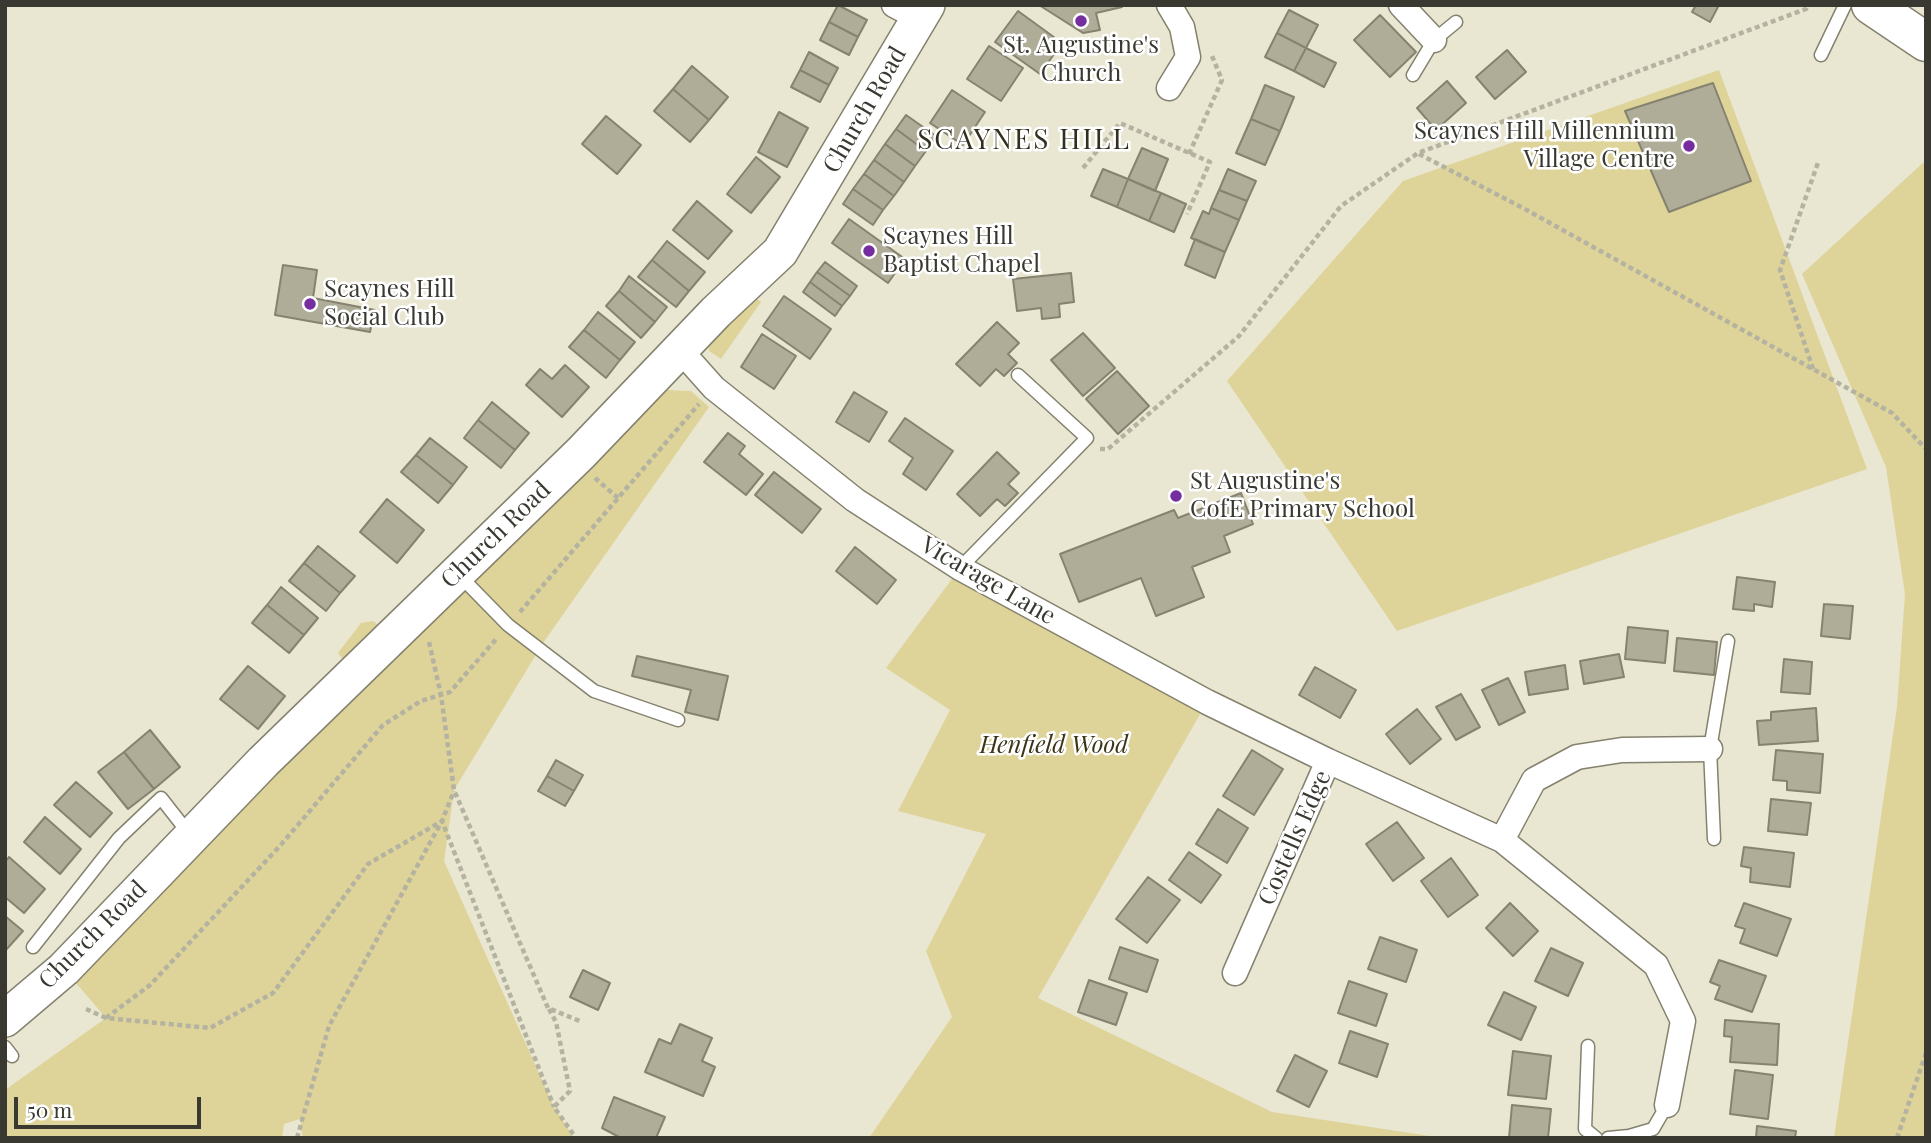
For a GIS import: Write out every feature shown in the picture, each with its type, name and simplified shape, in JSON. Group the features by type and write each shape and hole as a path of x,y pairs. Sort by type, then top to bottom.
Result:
{"highway":[{"path":"1871,5 1926,43"}],"street":[{"path":"1401,5 1434,40"},
{"name":"Church Road","path":"5,1019 64,969 191,835 681,351 716,312 780,252 913,10"},
{"path":"1169,88 1188,57 1176,12"},
{"name":"Vicarage Lane","path":"681,351 714,388 855,500 960,568 1207,702 1328,761"},
{"path":"1502,840 1534,780 1577,757 1622,750 1710,749"},
{"name":"Costells Edge","path":"1235,973 1328,761 1502,840 1656,965 1683,1021 1667,1105"}],"lane":[{"path":"1821,55 1845,5"},
{"path":"1413,75 1434,40 1456,22"},
{"path":"960,568 1087,438 1018,375"},
{"path":"457,573 508,625 594,691 678,720"},
{"path":"1714,839 1710,749 1728,641"},
{"path":"33,947 118,838 161,798 191,835"},
{"path":"1588,1046 1585,1129 1595,1138"},
{"path":"1608,1138 1629,1136 1653,1129 1667,1105"}],"path":[{"path":"1075,450 1108,449 1199,371 1239,336 1341,206 1418,153 1806,9 1808,5"},
{"path":"1176,12 1207,43 1222,80 1189,154"},
{"path":"1083,167 1121,123 1210,162 1187,214"},
{"path":"1418,153 1523,208 1892,413 1926,449"},
{"path":"1813,370 1780,270 1819,160"},
{"path":"106,1018 150,985 279,846 383,725 421,701 450,692 714,388"},
{"path":"421,607 441,695 454,790 556,1022 570,1091 554,1107"},
{"path":"297,1138 329,1026 442,821 454,790"},
{"path":"86,1009 106,1018 210,1028 273,993 368,864 442,821"},
{"path":"442,821 554,1107 576,1138"},
{"path":"548,1008 582,1022"},
{"path":"1897,1138 1926,1053"}],"green space":[{"path":"1719,70 1867,469 1397,631 1227,381 1403,181"},
{"path":"1926,160 1926,1138 1834,1138 1897,707 1905,594 1886,467 1802,274"},
{"path":"742,286 761,302 721,359 709,351 707,340"},
{"path":"644,389 691,391 709,407 543,643 454,790 444,861 554,1107 574,1138 303,1138 300,1119 284,1124 282,1138 5,1138 5,1090 106,1018 64,969"},
{"name":"Henfield Wood","path":"960,568 1207,702 1038,998 1272,1112 1443,1138 869,1138 952,1017 926,951 986,834 898,811 950,710 886,668"},
{"path":"373,621 381,627 348,667 338,653 361,623"}],"building":[{"path":"838,5 867,20 858,37 829,22"},
{"name":"St. Augustine's Church","path":"1039,5 1122,7 1096,13 1100,30 1083,33"},
{"path":"1696,5 1719,5 1710,22 1692,12"},
{"path":"1289,10 1318,25 1306,48 1277,33"},
{"path":"1018,11 1062,43 1040,74 995,42"},
{"path":"1380,15 1416,52 1390,77 1354,40"},
{"path":"829,22 858,37 849,55 820,40"},
{"path":"1277,33 1306,48 1294,71 1265,57"},
{"path":"989,46 1023,68 1001,101 967,79"},
{"path":"1306,48 1336,63 1324,87 1294,71"},
{"path":"1507,50 1526,72 1495,99 1476,77"},
{"path":"809,52 838,68 829,85 800,70"},
{"path":"692,66 728,97 709,120 673,89"},
{"path":"800,70 829,85 820,102 791,87"},
{"path":"1447,81 1466,103 1436,130 1417,108"},
{"name":"Scaynes Hill Millennium Village Centre","path":"1713,83 1751,181 1669,212 1625,111"},
{"path":"1265,85 1294,97 1280,131 1251,119"},
{"path":"673,89 709,120 690,142 654,111"},
{"path":"952,90 985,112 963,145 930,123"},
{"path":"779,112 808,128 787,167 758,152"},
{"path":"906,115 936,136 926,151 896,129"},
{"path":"606,116 641,145 617,174 582,144"},
{"path":"1251,119 1280,131 1265,165 1236,153"},
{"path":"896,129 926,151 915,166 885,144"},
{"path":"885,144 915,166 904,182 874,160"},
{"path":"1142,148 1168,159 1155,191 1128,179"},
{"path":"756,157 780,177 751,213 727,194"},
{"path":"874,160 904,182 894,196 864,174"},
{"path":"1103,169 1128,179 1117,207 1091,196"},
{"path":"1228,169 1256,181 1247,201 1219,190"},
{"path":"864,174 894,196 883,210 853,189"},
{"path":"1128,179 1161,193 1149,221 1117,207"},
{"path":"853,189 883,210 873,225 843,204"},
{"path":"1219,190 1247,201 1239,220 1211,208"},
{"path":"1161,193 1186,204 1174,232 1149,221"},
{"path":"697,201 732,231 708,259 673,230"},
{"path":"1211,208 1239,220 1225,252 1191,238 1203,211 1209,214"},
{"name":"Scaynes Hill Baptist Chapel","path":"849,219 905,259 888,283 832,243"},
{"path":"1195,239 1225,252 1215,278 1185,265"},
{"path":"667,241 705,272 689,291 652,260"},
{"path":"652,260 689,291 676,307 638,277"},
{"path":"825,262 857,286 850,296 817,272"},
{"name":"Scaynes Hill Social Club","path":"283,265 317,270 313,298 375,310 370,332 275,315"},
{"path":"817,272 850,296 842,306 810,282"},
{"path":"1071,273 1074,302 1059,304 1060,317 1042,319 1041,308 1017,311 1013,279"},
{"path":"629,276 667,307 655,322 619,291"},
{"path":"810,282 842,306 835,316 803,292"},
{"path":"619,291 655,322 641,338 606,306"},
{"path":"784,296 831,329 810,359 763,326"},
{"path":"598,312 635,342 620,360 584,330"},
{"path":"997,322 1019,343 1008,354 1017,363 1004,376 996,369 980,386 956,364"},
{"path":"584,330 620,360 606,378 569,347"},
{"path":"1083,333 1115,368 1083,396 1051,360"},
{"path":"762,334 796,356 774,389 741,367"},
{"path":"565,365 589,387 562,417 526,385 540,369 552,379"},
{"path":"1117,371 1149,406 1118,434 1086,399"},
{"path":"854,392 887,412 869,442 836,422"},
{"path":"492,402 529,433 515,450 478,420"},
{"path":"905,418 953,451 926,490 903,474 913,458 889,441"},
{"path":"478,420 515,450 501,468 464,438"},
{"path":"728,433 745,446 739,454 763,474 746,495 704,462"},
{"path":"430,438 467,467 453,485 416,455"},
{"path":"997,452 1019,473 1008,484 1018,493 1005,506 997,499 980,516 957,494"},
{"path":"416,455 453,485 438,503 401,472"},
{"path":"774,472 821,509 802,533 755,495"},
{"path":"1241,493 1253,524 1224,536 1230,552 1192,567 1204,597 1156,616 1141,578 1079,602 1060,554 1174,510 1178,518"},
{"path":"387,499 424,530 397,563 360,532"},
{"path":"318,546 355,576 340,593 304,563"},
{"path":"855,547 896,580 877,604 836,571"},
{"path":"304,563 340,593 326,611 289,581"},
{"path":"1737,577 1775,582 1772,607 1754,604 1754,611 1733,609"},
{"path":"281,587 318,618 304,635 267,605"},
{"path":"1824,604 1853,606 1850,639 1821,636"},
{"path":"267,605 304,635 289,653 252,623"},
{"path":"1628,627 1668,631 1665,663 1625,659"},
{"path":"1677,638 1717,642 1714,675 1674,671"},
{"path":"1619,654 1624,677 1584,684 1580,661"},
{"path":"637,656 728,676 718,720 685,712 691,690 632,676"},
{"path":"1784,659 1812,662 1810,694 1781,692"},
{"path":"1565,665 1568,689 1529,695 1525,672"},
{"path":"248,666 285,696 258,729 220,699"},
{"path":"1315,667 1356,690 1340,718 1299,695"},
{"path":"1508,678 1525,712 1499,725 1482,690"},
{"path":"1461,694 1480,727 1456,740 1436,707"},
{"path":"1816,708 1818,741 1759,745 1757,721 1771,720 1771,712"},
{"path":"1417,709 1441,739 1410,764 1386,734"},
{"path":"150,730 180,767 154,789 124,752"},
{"path":"1252,750 1283,769 1254,815 1223,796"},
{"path":"1776,750 1823,754 1820,793 1787,790 1787,781 1773,780"},
{"path":"124,752 154,789 128,809 98,772"},
{"path":"556,760 583,775 574,791 547,776"},
{"path":"547,776 574,791 565,806 538,791"},
{"path":"76,782 112,813 90,837 54,805"},
{"path":"1771,799 1811,803 1807,835 1768,831"},
{"path":"1218,809 1248,828 1227,863 1196,844"},
{"path":"45,817 81,849 60,874 24,842"},
{"path":"1397,822 1424,858 1393,881 1366,844"},
{"path":"1744,847 1794,853 1790,887 1750,882 1751,868 1741,866"},
{"path":"1189,852 1221,875 1201,903 1169,880"},
{"path":"9,857 45,889 24,913 5,897 5,862"},
{"path":"1451,858 1478,895 1448,917 1421,881"},
{"path":"1148,877 1180,900 1147,943 1116,919"},
{"path":"1510,903 1538,931 1513,956 1486,928"},
{"path":"1744,903 1791,919 1777,956 1740,943 1745,929 1735,926"},
{"path":"5,916 23,931 5,951"},
{"path":"1380,937 1417,950 1406,982 1368,969"},
{"path":"1120,947 1158,960 1147,992 1109,979"},
{"path":"1551,948 1583,963 1568,996 1535,981"},
{"path":"1719,960 1766,976 1752,1012 1715,999 1720,986 1710,982"},
{"path":"583,970 610,983 598,1010 570,997"},
{"path":"1089,980 1127,993 1116,1025 1078,1012"},
{"path":"1349,981 1387,994 1376,1026 1338,1013"},
{"path":"1504,992 1536,1007 1521,1040 1488,1025"},
{"path":"1725,1020 1779,1024 1777,1065 1730,1062 1732,1037 1724,1036"},
{"path":"680,1024 712,1038 702,1061 715,1067 703,1096 645,1072 659,1039 671,1044"},
{"path":"1350,1031 1388,1044 1377,1077 1339,1063"},
{"path":"1513,1051 1551,1056 1546,1099 1508,1095"},
{"path":"1295,1055 1327,1071 1309,1107 1277,1091"},
{"path":"1735,1070 1773,1075 1768,1119 1730,1114"},
{"path":"614,1097 665,1117 656,1138 621,1138 602,1128"},
{"path":"1512,1105 1551,1109 1548,1138 1509,1138"},
{"path":"1757,1126 1796,1131 1795,1138 1756,1138"}],"place":[{"name":"St. Augustine's Church","path":"1081,21"},
{"name":"Scaynes Hill Millennium Village Centre","path":"1689,146"},
{"name":"Scaynes Hill Baptist Chapel","path":"869,251"},
{"name":"Scaynes Hill Social Club","path":"310,304"},
{"name":"St Augustine's CofE Primary School","path":"1176,496"}],"district":[{"name":"SCAYNES HILL","path":"1024,140"}]}
